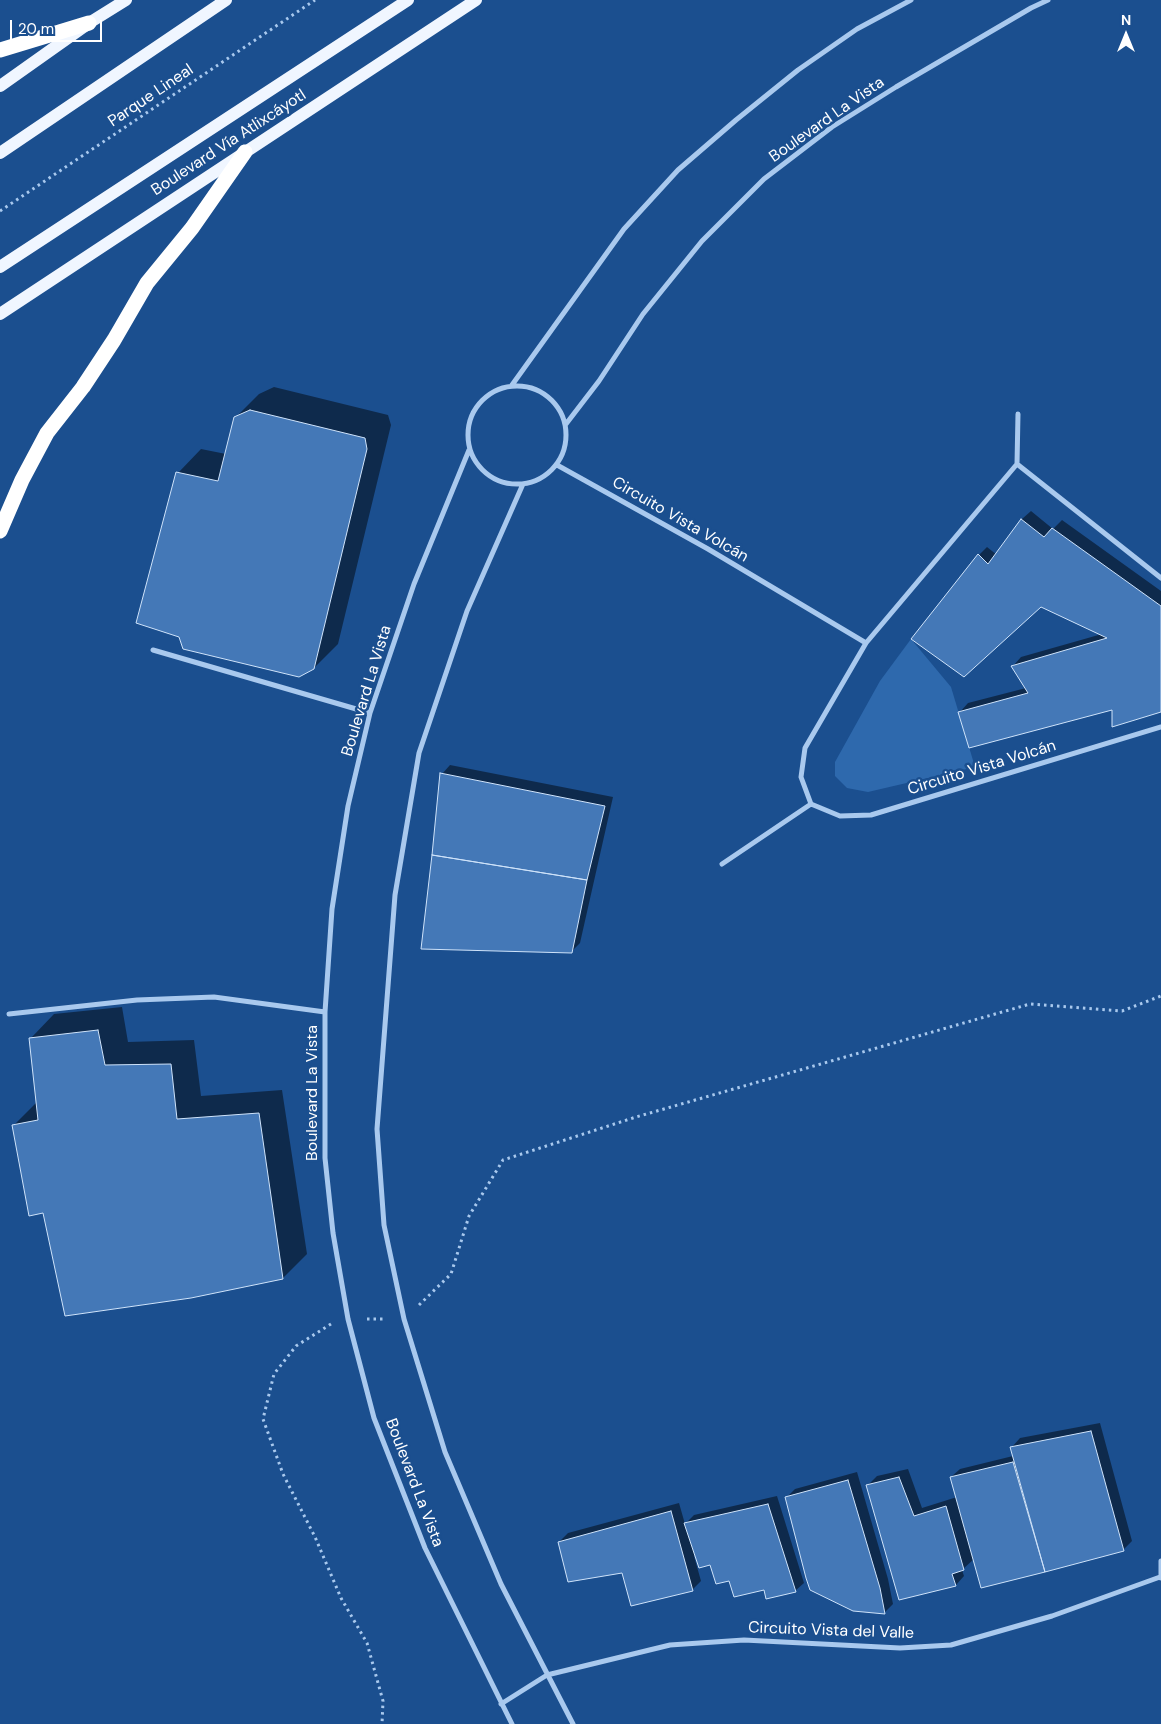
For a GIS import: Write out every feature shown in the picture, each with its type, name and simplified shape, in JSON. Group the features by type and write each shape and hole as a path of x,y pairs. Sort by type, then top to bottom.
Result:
{"highway":[{"path":"0,50 89,23"},
{"path":"0,531 22,480 47,433 83,387 104,356 147,283 192,228 246,152"}],"main road":[{"path":"0,86 89,23 126,0"},
{"path":"0,153 226,0"},
{"name":"Boulevard Vía Atlixcáyotl","path":"0,267 408,0"},
{"name":"Boulevard Vía Atlixcáyotl","path":"0,314 476,0"}],"street":[{"path":"512,385 624,229 678,170 798,70 857,29 911,0"},
{"name":"Boulevard La Vista","path":"566,424 599,381 655,299 702,241 764,179 832,127 921,72 1048,0"},
{"path":"512,385 536,388 556,402 566,424 566,447 557,465 544,477 523,484 500,482 481,470 470,450 468,427 475,408 489,394 512,385"},
{"path":"722,864 811,804 801,777 805,748 866,643 1017,464 1018,414"},
{"name":"Boulevard La Vista","path":"470,450 414,584 370,713 348,806 332,909 325,1012 325,1158 333,1233 348,1319 374,1418 425,1548 512,1724"},
{"path":"1017,464 1161,578"},
{"name":"Circuito Vista Volcán","path":"557,465 708,549 866,643"},
{"path":"523,484 467,611 419,753 395,895 377,1129 384,1225 404,1319 442,1442 501,1584 573,1724"},
{"path":"153,650 370,713"},
{"name":"Circuito Vista Volcán","path":"811,804 840,816 871,815 1161,727"},
{"path":"9,1014 137,1000 214,997 325,1012"},
{"path":"1161,1561 1161,1578"},
{"name":"Circuito Vista del Valle","path":"501,1704 547,1675 670,1644 744,1640 900,1648 952,1644 1052,1616 1161,1578"}],"path":[{"name":"Parque Lineal","path":"0,212 315,0"},
{"path":"451,1274 469,1216 503,1160 636,1117 1030,1004 1122,1010 1161,996"},
{"path":"330,1325 296,1346 274,1374 263,1419 283,1474 315,1537 341,1598 367,1644 384,1701 382,1724"}],"shaded area":[{"path":"911,639 951,687 975,767 868,792 847,788 835,776 835,762 880,681"}],"building":[{"path":"250,410 365,438 367,449 314,669 299,677 183,649 179,637 136,623 176,472 218,481 234,417"},
{"path":"1021,519 1044,537 1052,528 1161,606 1161,712 1112,727 1112,710 969,748 958,712 1028,693 1011,666 1107,638 1041,607 964,677 911,639 978,554 988,564"},
{"path":"440,773 605,806 587,880 432,855"},
{"path":"432,855 587,880 572,953 421,949"},
{"path":"98,1030 105,1065 171,1064 177,1119 259,1113 283,1279 191,1298 65,1316 43,1213 29,1216 12,1125 38,1120 29,1038"},
{"path":"1091,1431 1124,1551 1045,1572 1010,1447"},
{"path":"1013,1462 1045,1572 981,1588 950,1477"},
{"path":"899,1477 914,1516 946,1506 964,1570 952,1574 956,1586 899,1600 866,1485"},
{"path":"848,1480 880,1588 885,1614 853,1611 810,1590 806,1578 785,1497"},
{"path":"768,1504 796,1592 766,1599 764,1590 734,1597 729,1581 716,1584 710,1565 699,1568 684,1523"},
{"path":"671,1511 693,1591 631,1606 622,1573 568,1582 558,1542"}]}
